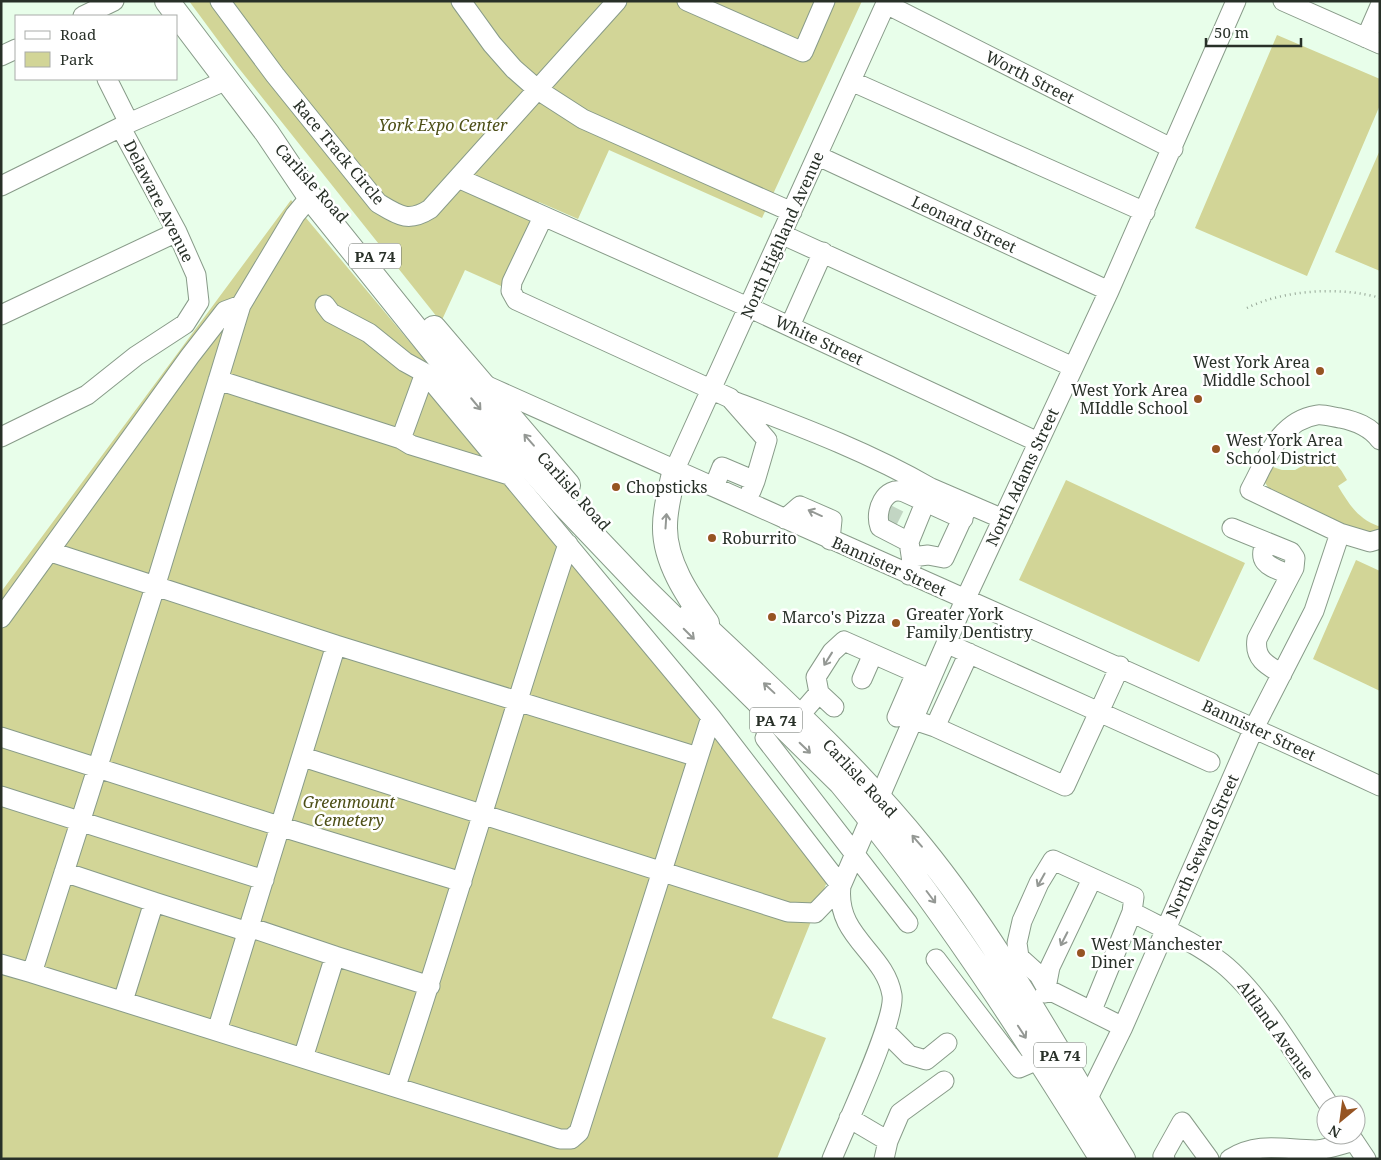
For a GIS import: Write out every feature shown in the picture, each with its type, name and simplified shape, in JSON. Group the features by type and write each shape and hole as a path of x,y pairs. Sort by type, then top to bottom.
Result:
{"main road":[{"name":"PA 74","path":"167,1 178,15"},
{"name":"PA 74","path":"178,15 267,134"},
{"name":"Carlisle Road","path":"267,134 310,197 401,312 497,430 562,504 649,594 841,783 874,806 923,848 963,901 1030,1005 1123,1159"},
{"name":"Carlisle Road","path":"267,134 321,191 480,383 611,533 666,590 799,716 874,806 1040,1059 1102,1159"},
{"path":"401,312 453,367 465,376 480,383"},
{"path":"676,469 667,503 665,527 667,544 675,568 688,595 718,640"}],"street":[{"path":"85,15 114,1"},
{"name":"Race Track Circle","path":"220,1 378,203 398,216 417,217 430,209 617,1"},
{"path":"461,1 492,44 514,69 538,90 583,119 792,212"},
{"path":"687,1 803,52 825,1"},
{"name":"North Adams Street","path":"841,886 874,806 907,712 923,676 946,643 1145,212 1236,1"},
{"path":"1283,1 1373,41 1380,6"},
{"name":"Worth Street","path":"887,3 1173,149"},
{"name":"North Highland Avenue","path":"676,469 887,3"},
{"path":"1,56 15,49"},
{"name":"Delaware Avenue","path":"1,437 87,395 136,356 184,324 199,302 196,275 125,126 107,80"},
{"path":"1,186 125,126 227,80"},
{"path":"851,81 1145,212"},
{"name":"Leonard Street","path":"818,156 1109,291"},
{"name":"White Street","path":"458,178 790,326 1038,442"},
{"path":"32,973 96,767 155,587 241,305 295,215 310,197"},
{"path":"543,217 512,282 511,291 516,300 712,388 733,400 835,439 894,466 928,495"},
{"path":"1,315 177,232"},
{"path":"781,234 1073,367"},
{"path":"790,326 823,252"},
{"path":"1,618 51,552 196,348 225,311 241,305"},
{"path":"325,305 331,313 369,333 405,362 425,373 711,717 841,886 839,902 844,919 887,979 893,997 886,1031 832,1159"},
{"path":"401,439 425,373"},
{"path":"218,380 401,439 411,445 512,476"},
{"name":"Bannister Street","path":"480,383 676,469 830,540 902,535 965,600 1120,666 1380,786"},
{"path":"733,400 767,440 755,481 746,501"},
{"path":"1380,440 1366,426 1350,420 1317,415 1292,424 1278,438 1250,490 1340,533 1370,542 1380,539"},
{"path":"714,487 722,467 755,481"},
{"path":"966,512 944,558 928,554 902,535 884,497 890,491 897,489 928,495 966,512 1003,519"},
{"path":"902,535 928,495"},
{"path":"1232,528 1290,552 1295,558 1290,575 1257,639 1255,650 1260,659 1282,674"},
{"name":"North Seward Street","path":"1087,1100 1123,1027 1254,728 1314,610 1340,533"},
{"path":"396,1086 430,986 516,700 568,544"},
{"path":"51,552 336,645 698,757"},
{"path":"834,706 819,693 816,677 838,644 844,641 923,676"},
{"path":"946,643 1210,762"},
{"path":"217,1031 282,827 336,645"},
{"path":"934,728 969,653"},
{"path":"862,679 873,654"},
{"path":"907,712 934,728 1065,786 1120,666"},
{"path":"799,716 819,693"},
{"path":"1,964 396,1086 560,1139 571,1139 579,1132 711,717"},
{"path":"1,737 282,827 462,882"},
{"path":"765,738 908,923"},
{"path":"303,757 800,914 815,913 841,886"},
{"path":"1,796 264,880"},
{"path":"1092,1010 1132,912 1134,898 1053,860 1039,883 1022,920 1017,943 1020,957 1039,975 1047,988 1123,1027"},
{"path":"64,872 154,902 430,986"},
{"path":"1030,1005 1044,995 1050,967 1092,879"},
{"path":"123,1001 154,902"},
{"name":"Altland Avenue","path":"1132,912 1202,950 1237,976 1253,994 1322,1095"},
{"path":"303,1058 335,956"},
{"path":"936,958 1019,1068 1040,1059"},
{"path":"886,1031 909,1054 926,1060 947,1042"},
{"path":"849,1118 886,1150 900,1114 944,1081"},
{"path":"1165,1159 1163,1156 1182,1122 1209,1159"},
{"path":"1230,1159 1244,1150 1264,1147 1319,1150 1333,1145"},
{"path":"1357,1145 1366,1159"},
{"path":"1377,1159 1380,1156"}],"path":[{"path":"1247,308 1265,299 1292,293 1364,293 1380,298"}],"green space":[{"name":"York Expo Center","path":"189,1 862,1 762,218 609,150 578,219 539,202 501,286 465,270 441,322 237,66"},
{"path":"1277,35 1380,79 1380,105 1307,276 1195,228"},
{"path":"1380,150 1380,271 1335,252"},
{"name":"Greenmount Cemetery","path":"291,200 613,585 835,862 772,1018 826,1038 777,1159 1,1159 1,592"},
{"path":"1315,459 1331,461 1338,466 1347,480 1338,486 1346,499 1364,519 1378,526 1380,525 1380,530 1363,533 1271,492 1264,481 1270,466 1282,470 1295,470"},
{"path":"1066,480 1245,563 1199,662 1019,580"},
{"path":"1356,560 1380,571 1380,691 1313,659"}],"tunnel":[{"path":"887,514 899,520"}],"place":[{"name":"West York Area Middle School","path":"1320,371"},
{"name":"West York Area MIddle School","path":"1198,399"},
{"name":"West York Area School District","path":"1216,449"},
{"name":"Chopsticks","path":"616,487"},
{"name":"Roburrito","path":"712,538"},
{"name":"Marco's Pizza","path":"772,617"},
{"name":"Greater York Family Dentistry","path":"896,623"},
{"name":"West Manchester Diner","path":"1081,953"}]}
